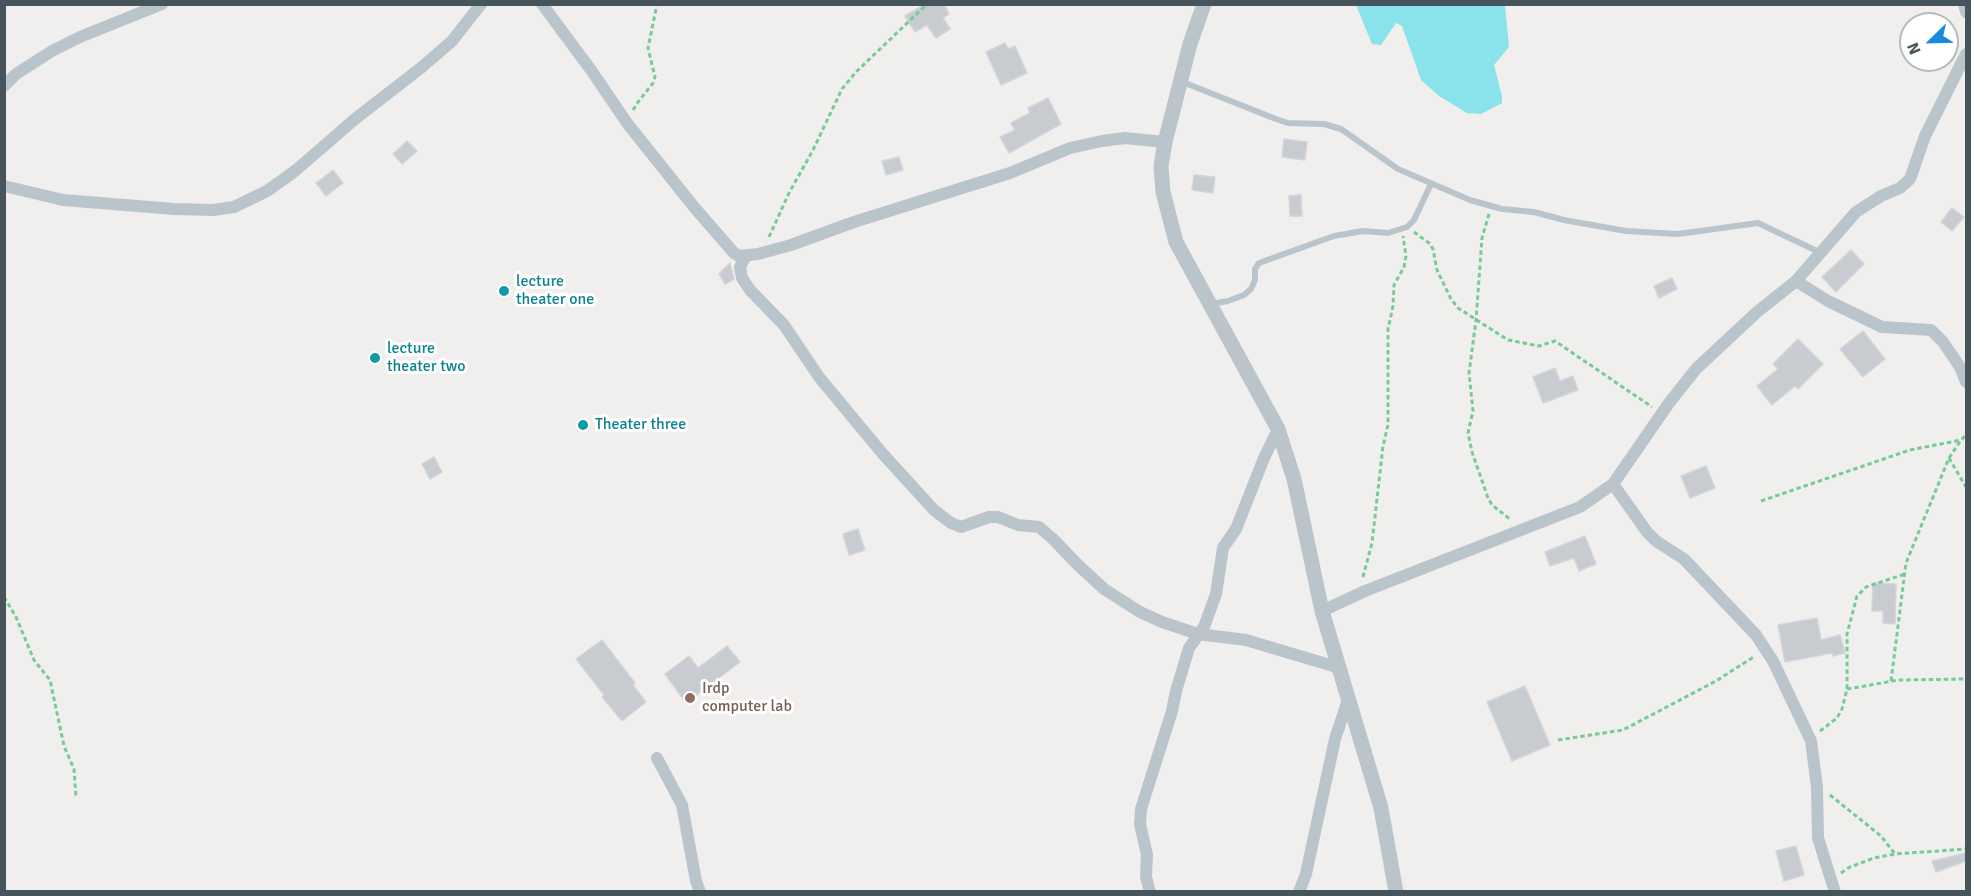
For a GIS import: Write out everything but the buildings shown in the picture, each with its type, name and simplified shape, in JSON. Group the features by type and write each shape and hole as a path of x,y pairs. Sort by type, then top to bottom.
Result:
{"street":[{"path":"4,86 16,74 52,51 80,37 162,4"},
{"path":"4,186 74,201 174,209 213,210 234,207 267,191 295,171 355,119 422,67 452,41 481,4"},
{"path":"542,4 627,123 694,207 734,253 745,257 1010,173 1070,148 1125,138 1166,142"},
{"path":"1964,4 1966,11"},
{"path":"1203,5 1180,81 1166,142 1161,166 1163,192 1176,242 1278,429 1294,478 1322,611 1381,808 1396,891"},
{"path":"1322,611 1358,594 1580,507 1612,484 1661,413 1696,369 1749,319 1796,280 1856,212 1881,196 1900,188 1910,179 1925,136 1966,58"},
{"path":"745,257 740,267 742,278 750,290 784,324 826,385 882,453 934,510 951,523 961,527 989,517 998,517 1018,525 1039,527 1077,564 1120,600 1162,622 1198,634 1246,639 1340,668"},
{"path":"1796,280 1828,301 1882,327 1931,330 1943,342 1960,367 1966,381"},
{"path":"1150,891 1146,877 1147,855 1140,824 1141,809 1173,711 1176,691 1189,648 1204,627 1216,594 1223,548 1236,529 1278,429"},
{"path":"1612,484 1647,532 1656,541 1684,559 1766,648 1810,741 1816,787 1818,838 1832,888"},
{"path":"1299,891 1306,874 1335,739 1348,700"},
{"path":"657,758 682,805 696,881 700,891"}],"lane":[{"path":"1180,81 1276,119 1303,124 1324,124 1341,129 1398,169 1470,200 1502,209 1534,212 1564,220 1637,232 1678,234 1758,223 1820,252"},
{"path":"1211,304 1244,295 1251,289 1255,280 1255,269 1259,263 1341,235 1363,231 1388,233 1402,229 1414,220 1431,183"}],"path":[{"path":"627,123 655,77 648,48 657,4"},
{"path":"758,254 774,230 789,193 813,150 842,89 927,4"},
{"path":"1492,206 1482,238 1476,320 1468,383 1473,401 1468,433 1472,452 1492,505 1522,529"},
{"path":"1409,224 1416,234 1429,243 1433,249 1437,270 1458,308 1508,340 1539,346 1555,341 1661,413"},
{"path":"1358,594 1372,543 1383,446 1388,425 1388,329 1393,306 1394,285 1404,267 1406,256 1402,229"},
{"path":"1891,681 1908,555 1949,458 1966,435"},
{"path":"1761,501 1910,450 1961,440"},
{"path":"1949,458 1966,487"},
{"path":"1810,741 1837,718 1847,689 1847,634 1857,596 1866,587 1906,573"},
{"path":"4,597 16,617 34,660 50,680 64,746 74,769 76,798"},
{"path":"1558,740 1623,730 1716,681 1766,648"},
{"path":"1847,689 1891,681 1966,679"},
{"path":"1816,787 1856,814 1881,837 1895,854"},
{"path":"1832,888 1850,867 1874,858 1895,854 1966,849"}],"water":[{"path":"1356,5 1505,5 1509,47 1494,65 1502,103 1481,114 1467,113 1439,96 1421,80 1402,26 1396,23 1381,45 1372,44"}],"place":[{"name":"lecture theater one","path":"504,291"},
{"name":"lecture theater two","path":"375,358"},
{"name":"Theater three","path":"583,425"},
{"name":"Irdp computer lab","path":"690,698"}]}
